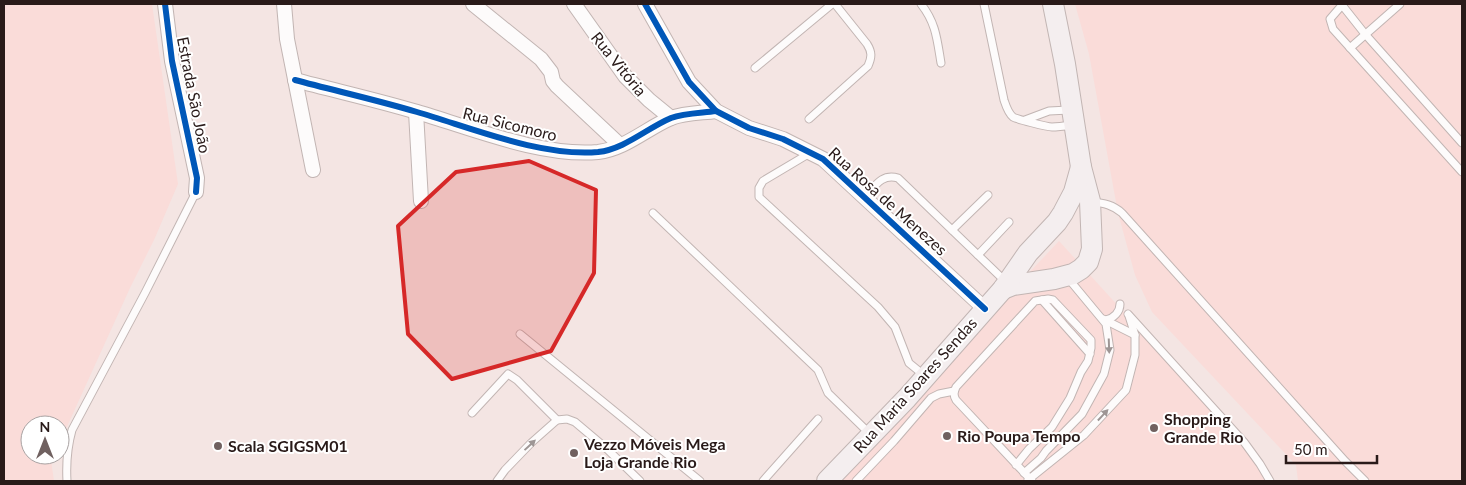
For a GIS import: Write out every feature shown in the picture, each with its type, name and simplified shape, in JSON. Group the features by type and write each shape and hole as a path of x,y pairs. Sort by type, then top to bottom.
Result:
{"main road":[{"path":"1005,286 1057,279 1077,273 1088,262 1092,249 1092,239 1086,227 1080,223 1068,220 1075,207 1081,167 1061,39 1053,4"},
{"path":"1075,207 1092,239"},
{"name":"Rua Maria Soares Sendas","path":"827,481 925,377 1005,286 1028,253 1075,207"},
{"path":"1028,253 1028,264 1031,272 1038,277 1057,279"}],"street":[{"name":"Estrada São João","path":"165,4 172,61 197,178 196,192"},
{"path":"284,4 287,39 313,170"},
{"path":"473,4 541,59 551,72 557,86 620,145"},
{"name":"Rua Vitória","path":"574,4 625,76 649,100 671,118"},
{"name":"Rua Rosa de Menezes","path":"645,4 688,82 716,111 749,128 783,139 823,159 985,308"},
{"name":"Rua Sicomoro","path":"296,80 416,112 532,146 573,152 600,151 620,145 671,118 716,111"},
{"path":"416,112 421,201"}],"lane":[{"path":"755,68 834,4 868,44 871,50 871,58 868,66 809,119"},
{"path":"921,4 934,26 941,63"},
{"path":"984,4 1007,110 1011,116 1017,120 1025,120 1051,127 1073,117"},
{"path":"1462,143 1365,34 1342,4 1330,19 1333,29 1462,172"},
{"path":"1350,48 1400,4"},
{"path":"1025,120 1049,112 1073,117"},
{"path":"811,153 764,181 759,188 759,197 878,307 895,327 909,363 925,377"},
{"path":"865,197 886,177 898,178 978,255 1005,286"},
{"name":"Estrada São João","path":"67,481 66,459 72,430 196,192"},
{"path":"952,230 988,195"},
{"path":"1075,207 1109,205 1122,213 1365,481"},
{"path":"653,213 818,370 833,400 872,435"},
{"path":"978,255 1009,222"},
{"path":"1057,279 1104,319 1135,334"},
{"path":"1016,465 1029,449 1052,427 1070,398 1090,354 1091,340 1053,300 1035,301 1023,312 954,391 956,400 1016,465 1028,478"},
{"path":"1104,319 1112,318 1120,309 1120,304"},
{"path":"1028,478 1084,435 1126,390 1135,355 1135,334 1128,314 1244,442 1270,481"},
{"path":"1028,478 1041,458 1082,414 1104,374 1110,350 1104,319"},
{"path":"520,334 700,481"},
{"path":"472,413 508,374 517,380 557,420"},
{"path":"856,481 931,398 954,391"},
{"path":"497,481 504,470 557,420 567,419 575,422 640,481"},
{"path":"763,481 818,419"}],"highlighted area":[{"path":"529,161 596,190 594,273 551,351 452,379 408,334 398,226 456,172"}],"shaded area":[{"path":"4,4 152,4 178,184 70,420 70,415 20,415 20,465 52,465 54,481 4,481"},
{"path":"1075,4 1462,4 1462,481 1298,481 1296,465 1152,312 1135,275 1118,213 1089,54"},
{"path":"1059,241 1242,442 1267,481 840,481 993,311"}],"cycle path":[{"path":"165,4 172,61 197,178 196,192"},
{"path":"645,4 689,82 716,111 749,128 783,139 823,159 985,309"},
{"path":"295,80 402,108 530,146 576,152 608,150 627,143 662,122 676,116 716,111"}],"place":[{"name":"Shopping Grande Rio","path":"1154,428"},
{"name":"Rio Poupa Tempo","path":"947,436"},
{"name":"Scala SGIGSM01","path":"218,446"},
{"name":"Vezzo Móveis Mega Loja Grande Rio","path":"574,453"}]}
